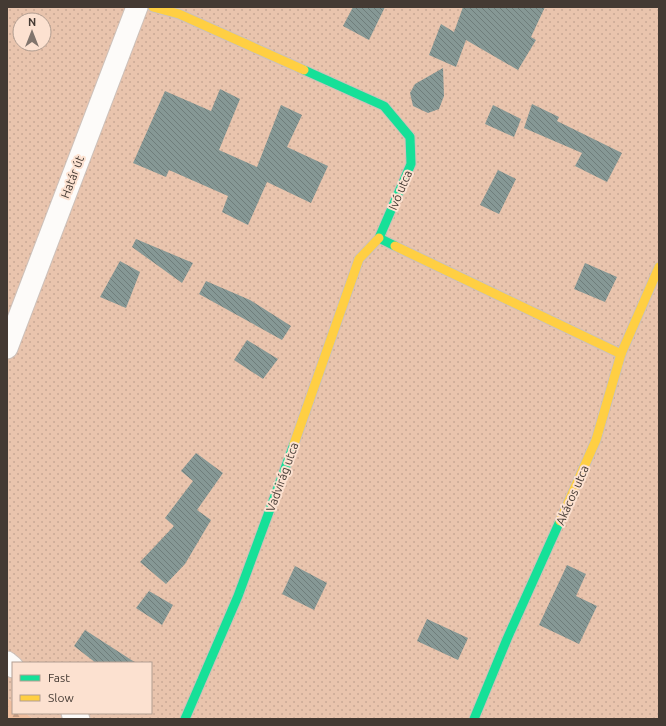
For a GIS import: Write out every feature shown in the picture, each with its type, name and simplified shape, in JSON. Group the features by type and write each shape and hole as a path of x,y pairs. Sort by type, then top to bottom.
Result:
{"street":[{"name":"Határ út","path":"7,348 136,7"},
{"name":"Ivó utca","path":"153,7 179,14 384,106 410,137 410,164 379,238"},
{"path":"379,238 621,354"},
{"name":"Vadvirág utca","path":"185,719 238,596 309,405 359,259 379,238"},
{"name":"Akácos utca","path":"474,719 507,639 596,440 621,354 659,267"}],"green space":[{"path":"7,698 12,701 12,714 27,714 33,719 7,719"}],"shaded area":[{"path":"7,7 659,7 659,719 33,719 27,714 152,714 152,662 12,662 12,701 7,698"}],"building":[{"path":"353,7 385,7 369,40 343,26"},
{"path":"463,7 545,7 531,37 536,40 518,70 466,40 456,67 429,55 441,24 454,32"},
{"path":"443,68 444,96 439,109 428,113 413,106 410,93 415,84"},
{"path":"220,89 240,99 219,150 257,167 281,105 302,115 287,147 328,166 311,203 267,182 248,225 222,212 228,196 169,170 166,177 133,163 165,91 211,111"},
{"path":"532,104 559,117 557,121 622,153 607,182 575,166 582,153 524,128"},
{"path":"493,105 521,119 514,137 485,124"},
{"path":"498,170 516,179 499,214 480,205"},
{"path":"136,239 193,263 182,283 132,247"},
{"path":"120,261 140,272 126,308 100,297"},
{"path":"585,263 617,277 605,302 574,289"},
{"path":"206,281 250,300 291,326 282,340 199,294"},
{"path":"247,340 278,359 263,379 234,360"},
{"path":"196,453 223,473 197,510 211,520 185,564 166,584 140,562 174,526 165,518 193,481 181,471"},
{"path":"567,565 586,574 576,596 597,606 579,644 539,625"},
{"path":"295,566 327,583 314,610 282,594"},
{"path":"149,591 173,605 162,625 136,608"},
{"path":"427,619 468,638 458,660 417,641"},
{"path":"85,630 134,662 95,662 74,646"}],"traffic: fast":[{"path":"304,70 384,106 410,137 411,164 379,238 395,246"},
{"path":"185,719 238,596 294,444"},
{"path":"474,719 507,639 560,521"}],"traffic: slow":[{"path":"153,7 179,14 304,70"},
{"path":"294,444 359,259 379,238"},
{"path":"395,246 621,354"},
{"path":"560,521 596,440 621,354 659,267"}]}
